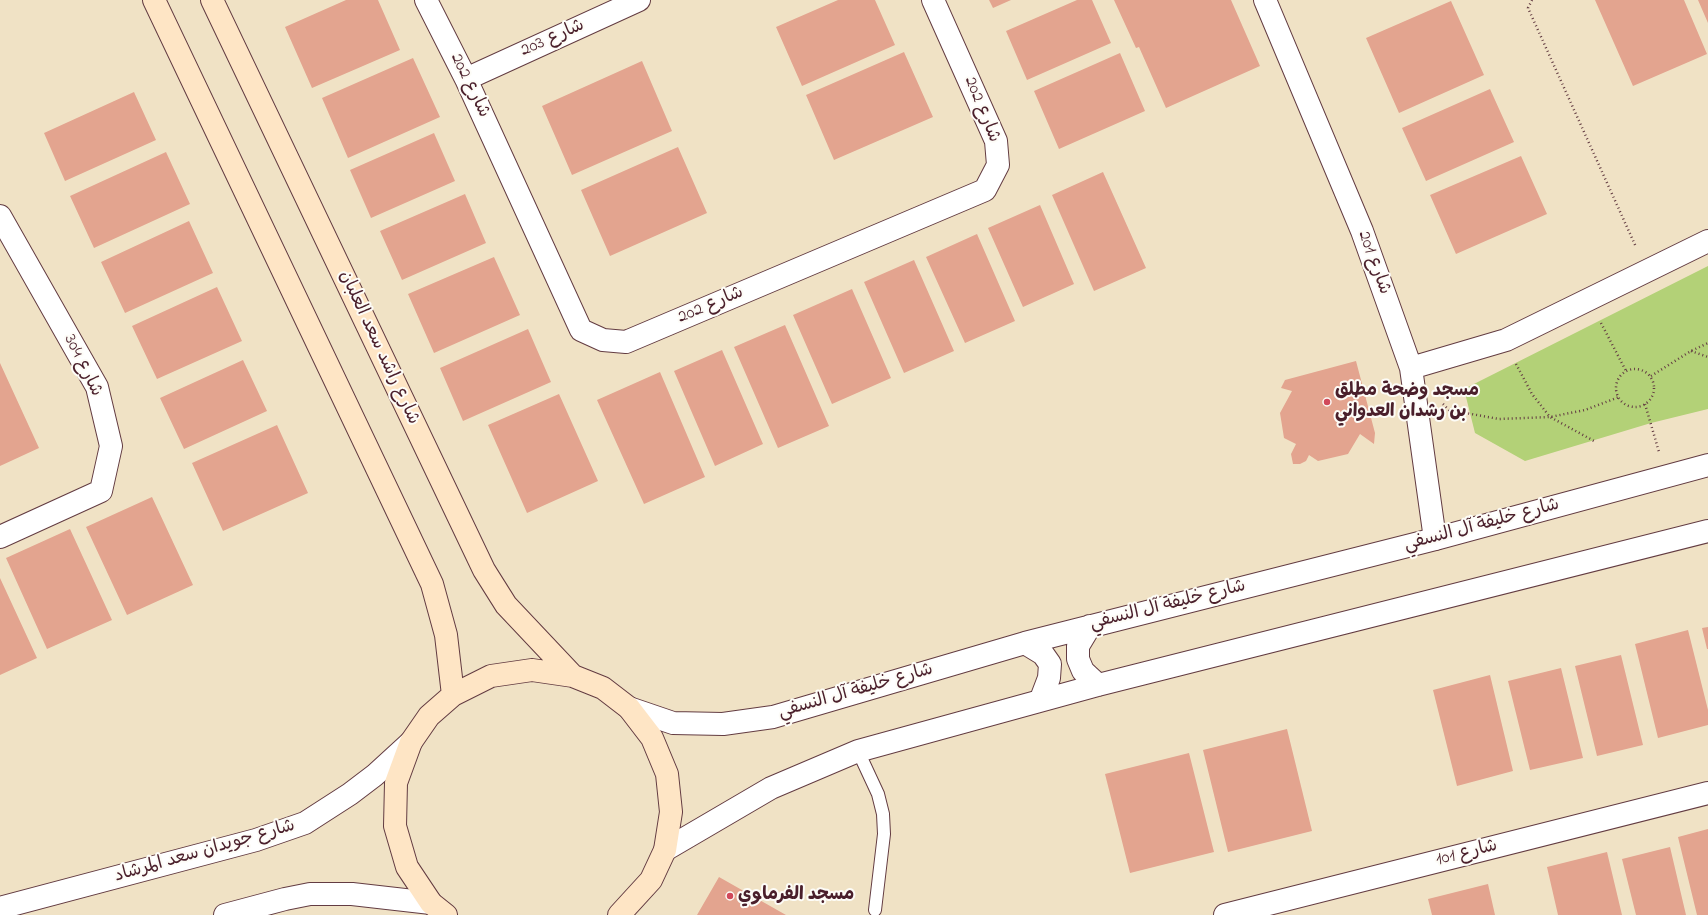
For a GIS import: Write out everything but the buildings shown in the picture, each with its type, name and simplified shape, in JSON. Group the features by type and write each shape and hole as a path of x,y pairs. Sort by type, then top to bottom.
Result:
{"main road":[{"path":"154,0 432,584 446,635 453,694"},
{"name":"شارع راشد سعد العلبان","path":"212,0 484,570 506,605 573,676"},
{"path":"439,909 407,867 395,826 396,782 411,742 429,716 453,694 491,676 532,670 573,676 603,688 629,708 652,738 667,774 671,812 664,850 651,880 622,914"}],"street":[{"name":"شارع 202","path":"426,0 466,79 581,330 603,340 626,342 985,190 998,165 996,141 933,0"},
{"name":"شارع 203","path":"466,79 639,0"},
{"name":"شارع 201","path":"1265,0 1362,231 1411,368 1435,539"},
{"name":"شارع 304","path":"0,216 96,386 111,446 101,491 0,537"},
{"path":"1411,368 1506,340 1708,241"},
{"name":"شارع خليفة آل النسفي","path":"629,708 673,723 723,724 773,716 1025,643 1435,539 1708,465"},
{"path":"664,850 771,788 858,751 1098,684 1708,531"},
{"path":"1090,626 1078,646 1078,659 1083,671 1098,684"},
{"path":"1025,643 1043,654 1050,664 1049,678 1041,699"},
{"name":"شارع جويدان سعد المرشاد","path":"0,908 256,840 305,823 350,794 375,775 411,742"},
{"name":"شارع 101","path":"1225,915 1708,793"},
{"path":"225,915 310,894 352,894 439,909"}],"lane":[{"path":"858,751 878,794 883,814 884,834 875,910"}],"path":[{"path":"1532,0 1528,8 1647,271"},
{"path":"1590,300 1626,371"},
{"path":"1506,340 1517,368 1532,394 1550,417 1594,441"},
{"path":"1651,376 1690,351 1708,343"},
{"path":"1690,351 1708,357"},
{"path":"1634,368 1644,370 1651,376 1654,386 1653,396 1645,404 1635,407 1625,404 1619,398 1616,387 1619,378 1626,371 1634,368"},
{"path":"1439,399 1449,410 1492,418 1550,417 1585,410 1619,398"},
{"path":"1645,404 1666,476"}],"green space":[{"path":"1708,266 1708,409 1651,423 1525,461 1475,433 1464,389"}],"place":[{"name":"مسجد وضحة مطلق بن رشدان العدواني","path":"1327,402"},
{"name":"مسجد الفرماوي","path":"730,896"}]}
